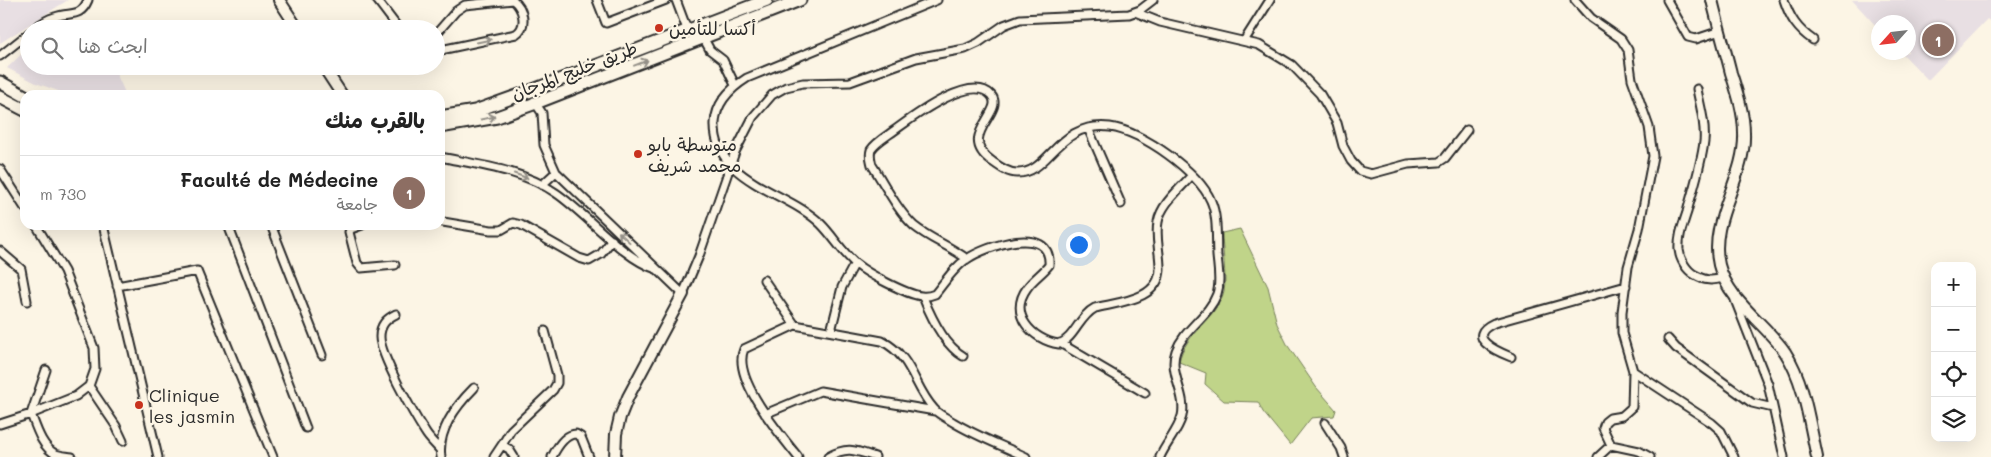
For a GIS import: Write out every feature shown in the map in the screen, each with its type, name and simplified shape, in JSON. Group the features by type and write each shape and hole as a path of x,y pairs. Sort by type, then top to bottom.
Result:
{"main road":[{"name":"طريق خليج المرجان","path":"445,117 475,111 528,92 767,0"},
{"name":"طريق خليج المرجان","path":"445,126 497,117 704,39 800,0"},
{"path":"0,82 20,93"},
{"path":"0,98 20,108"}],"street":[{"path":"49,20 54,17 81,11 88,0"},
{"path":"279,0 292,20"},
{"path":"445,24 456,11 465,5 513,0 521,10 524,24 522,30 516,34 445,49"},
{"path":"597,0 606,23 666,0"},
{"path":"676,0 688,32"},
{"path":"937,0 747,78 726,95 719,107 715,120 718,143 731,164 743,176 820,223 855,263 880,278 916,295 923,297 935,294 967,259 994,247 1024,240 1034,241 1042,245 1048,251 1050,265 1028,286 1023,295 1020,305 1024,325 1040,338 1051,343 1060,343 1145,393"},
{"path":"615,457 616,434 623,410 683,294 699,256 741,139 753,117 766,101 786,87 813,82 839,83 855,81 916,58 972,46 1004,25 1028,17 1124,14 1135,12 1153,0"},
{"path":"1244,42 1270,0"},
{"path":"1575,0 1591,18 1621,39 1628,50 1632,78 1649,127 1653,156 1628,267 1622,333 1633,371 1632,407 1622,416 1612,417 1603,425 1606,437 1611,445 1639,451 1650,457"},
{"path":"1667,0 1684,33 1691,39 1696,40 1720,31"},
{"path":"1712,0 1739,101 1744,133 1742,158 1718,237 1717,251 1723,278 1733,294 1768,384 1784,457"},
{"path":"1784,0 1793,22 1800,31 1813,40"},
{"path":"381,1 392,20"},
{"path":"1135,12 1160,22 1259,45 1292,65 1320,94 1337,123 1343,146 1351,161 1360,171 1371,174 1408,164 1438,162 1445,158 1467,130"},
{"path":"704,39 710,50 723,60 735,86"},
{"path":"0,56 20,40"},
{"path":"329,75 339,90"},
{"path":"967,259 925,234 905,216 872,166 870,158 871,151 876,144 936,102 970,89 983,90 991,94 995,101 994,107 978,135 978,143 989,160 1003,169 1016,174 1029,171 1039,165 1067,137 1088,128 1110,127 1126,131 1151,143 1173,158 1203,187 1212,204 1219,286 1217,296 1181,341 1176,352 1175,375 1183,404 1182,416 1160,457"},
{"path":"1697,89 1703,119 1704,139 1701,162 1680,235 1679,251 1683,263 1691,273 1713,281 1723,278"},
{"path":"528,92 542,113 544,145 556,172 683,294"},
{"path":"1088,128 1121,204"},
{"path":"445,158 516,174 542,185 559,195 640,262 659,270"},
{"path":"0,169 20,200"},
{"path":"542,185 556,172"},
{"path":"1060,343 1068,337 1088,311 1142,296 1156,283 1160,268 1158,220 1162,210 1191,176"},
{"path":"445,222 491,230 501,230 513,223 521,224 579,258 589,261 601,254 612,240"},
{"path":"0,424 76,396 89,386 95,369 94,348 64,271 39,230"},
{"path":"104,230 158,457"},
{"path":"230,230 306,428"},
{"path":"273,230 322,355"},
{"path":"350,230 349,232 357,263 361,268 395,264"},
{"path":"0,251 21,269 27,301"},
{"path":"831,331 842,286 855,263"},
{"path":"117,286 198,271 274,457"},
{"path":"764,280 795,325"},
{"path":"1511,357 1496,352 1488,346 1482,338 1482,332 1485,328 1494,323 1626,286"},
{"path":"1733,294 1776,340 1792,364 1802,388 1817,457"},
{"path":"923,297 950,346 963,356"},
{"path":"396,314 386,319 381,327 380,338 388,363 426,434 441,454"},
{"path":"798,457 765,414 748,381 742,356 744,349 795,325 882,341 891,346 901,354 926,399 935,411"},
{"path":"494,457 511,430 553,390 557,383 557,375 545,331"},
{"path":"1668,339 1676,348 1752,403 1773,408"},
{"path":"46,370 31,414 48,448 56,454 72,457"},
{"path":"1633,371 1712,423 1721,431 1734,457"},
{"path":"89,386 116,426 123,441"},
{"path":"441,454 441,441 453,414 459,403 474,388"},
{"path":"765,414 820,391 935,411 974,434 1026,457"},
{"path":"1325,424 1341,448 1344,457"},
{"path":"552,457 555,450 567,436 576,434 581,437 589,457"},
{"path":"502,444 514,457"},
{"path":"1598,457 1611,445"},
{"path":"828,457 838,451 847,450 856,450 875,457"}],"shaded area":[{"path":"0,0 68,0 36,20 20,20 20,30 0,43"},
{"path":"1852,0 1991,0 1991,22 1987,19 1928,80 1909,60 1916,60 1916,15 1871,15 1871,20"},
{"path":"20,56 20,75 7,68"},
{"path":"21,75 117,75 124,90 55,90"}],"green space":[{"path":"1240,229 1268,287 1277,324 1288,346 1316,387 1336,410 1334,416 1311,418 1290,445 1263,412 1258,402 1224,401 1205,384 1206,373 1179,362 1182,351 1215,310 1224,291 1225,271 1222,233"}],"place":[{"name":"أكسا للتأمين","path":"659,28"},
{"name":"Faculté de Médecine","path":"1938,40"},
{"name":"متوسطة بابو محمد شريف","path":"638,154"},
{"name":"Clinique les jasmin","path":"139,405"}]}
